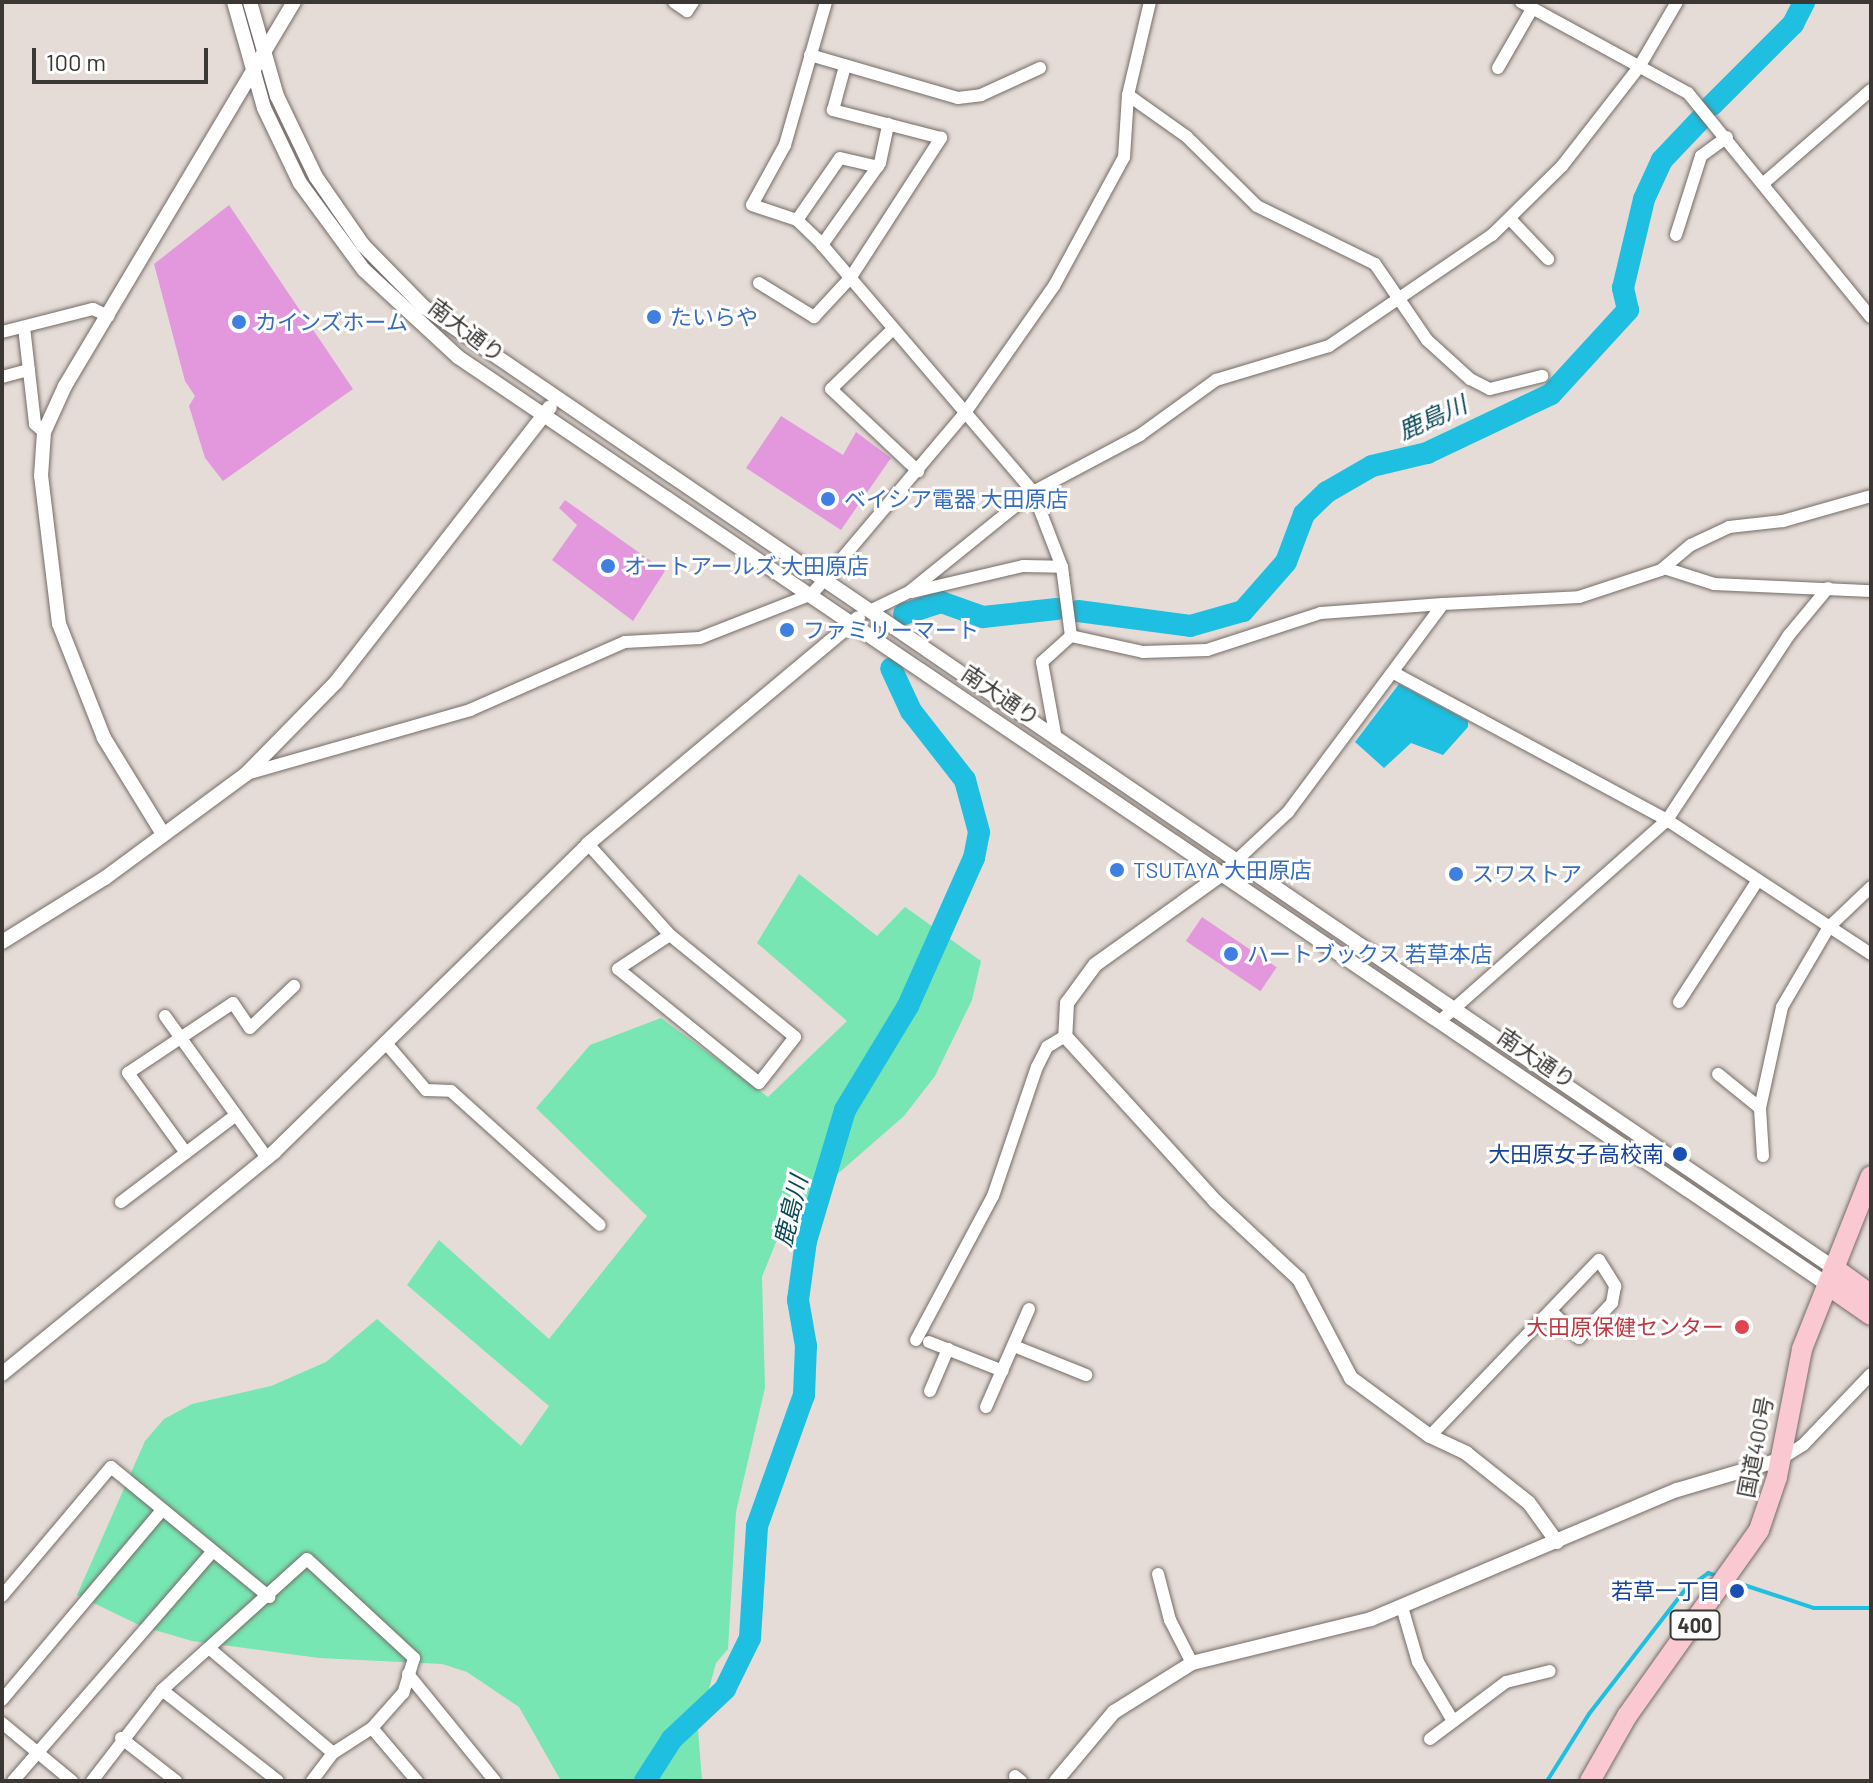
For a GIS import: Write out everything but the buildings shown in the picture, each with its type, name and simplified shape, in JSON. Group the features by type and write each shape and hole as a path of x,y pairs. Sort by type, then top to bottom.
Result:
{"highway":[{"name":"400","path":"1831,1277 1871,1176"},
{"name":"南大通り","path":"1831,1277 1871,1295"},
{"name":"南大通り","path":"1831,1277 1871,1315"},
{"name":"国道400号","path":"1590,1781 1627,1716 1748,1551 1773,1495 1795,1374 1831,1277"}],"street":[{"name":"南大通り","path":"234,2 253,74 300,183 364,270 458,357 1440,1021 1831,1277"},
{"name":"南大通り","path":"250,2 263,55 290,129 363,245 424,307 1452,1009 1831,1277"},
{"path":"163,834 104,738 59,624 41,476 44,432 108,316 294,2"},
{"path":"674,2 687,11 693,2"},
{"path":"826,2 785,145 752,205 797,220 822,245 1033,492 1062,567 1071,636"},
{"path":"246,774 470,710 625,642 700,638 812,594 965,413 1054,286 1124,157 1128,95 1150,2"},
{"path":"2,1374 267,1158 588,844 852,622 909,592 1033,492 1129,442 1216,380 1329,346 1511,220 1639,67 1677,2"},
{"path":"1498,68 1526,5 1688,93 1765,182 1871,317"},
{"path":"810,55 958,98 1040,68"},
{"path":"759,283 814,317 851,277 941,138 833,110 845,66"},
{"path":"1765,182 1871,90"},
{"path":"1128,95 1187,137 1257,206 1375,264 1397,301 1427,340 1470,379 1490,389 1542,376"},
{"path":"822,245 878,167 888,124"},
{"path":"1676,235 1701,156 1727,137"},
{"path":"797,220 840,158 878,167"},
{"path":"1511,220 1548,259"},
{"path":"2,332 93,309 108,316"},
{"path":"24,327 35,424 44,432"},
{"path":"893,329 831,389 918,471"},
{"path":"2,377 29,370"},
{"path":"2,942 246,774 336,682 556,400"},
{"path":"1071,636 1143,652 1207,650 1321,613 1579,597 1664,568 1691,545 1729,527 1783,521 1871,496"},
{"path":"909,592 1023,566 1062,567"},
{"path":"1664,568 1714,584 1871,591"},
{"path":"1440,1021 1667,820 1789,635 1828,588"},
{"path":"1443,604 1288,812 1238,864 1095,965 1067,1003 1065,1036 1215,1201 1299,1279 1351,1378 1430,1436 1466,1453 1529,1503 1557,1542"},
{"path":"1056,739 1042,662 1071,636"},
{"path":"1394,673 1667,820 1871,954"},
{"path":"588,844 670,935 795,1037 759,1083 618,969 670,935"},
{"path":"1679,1002 1758,880"},
{"path":"1763,1156 1760,1108 1782,1007 1829,927 1871,887"},
{"path":"186,1153 128,1073 233,1003 250,1028 294,986"},
{"path":"165,1016 267,1158"},
{"path":"1003,1371 923,1341 993,1196 1037,1067 1047,1047 1065,1036"},
{"path":"385,1042 426,1090 451,1091 600,1225"},
{"path":"1718,1074 1760,1108"},
{"path":"121,1202 236,1115"},
{"path":"1430,1436 1599,1260 1615,1286 1612,1303 1579,1338 1552,1312"},
{"path":"986,1407 1029,1309"},
{"path":"1014,1346 1086,1375"},
{"path":"930,1391 948,1349"},
{"path":"1056,1781 1114,1712 1192,1663 1402,1607 1677,1490 1779,1460 1803,1445 1871,1374"},
{"path":"2,1596 111,1467 269,1597"},
{"path":"2,1700 162,1510"},
{"path":"13,1781 212,1552"},
{"path":"92,1781 121,1738 162,1690 269,1597 307,1559 414,1658 403,1693 372,1728 333,1753 312,1781"},
{"path":"1158,1574 1170,1620 1192,1663"},
{"path":"1402,1607 1418,1662 1453,1721"},
{"path":"210,1649 333,1753"},
{"path":"1430,1739 1506,1682 1550,1671"},
{"path":"408,1674 495,1781"},
{"path":"162,1690 278,1781"},
{"path":"2,1723 72,1781"},
{"path":"372,1728 417,1781"},
{"path":"121,1738 176,1781"}],"green space":[{"path":"799,874 877,936 905,907 981,961 972,1000 935,1076 904,1116 810,1198 776,1242 762,1277 765,1388 736,1512 728,1649 716,1663 698,1729 702,1781 561,1781 519,1707 467,1672 442,1664 319,1658 192,1641 141,1626 77,1595 145,1441 164,1419 192,1404 271,1386 326,1362 377,1319 521,1446 549,1406 407,1285 439,1240 549,1339 647,1216 536,1108 590,1045 661,1018 768,1097 847,1021 757,943"}],"water":[{"path":"1399,684 1468,721 1468,727 1443,755 1411,743 1384,768 1355,742"}],"waterway":[{"name":"鹿島川","path":"1712,105 1793,24 1804,2"},
{"name":"鹿島川","path":"1078,611 1190,626 1243,611 1286,562 1304,514 1327,492 1372,466 1427,453 1551,394 1628,310 1623,288 1644,199 1662,160 1700,120"},
{"name":"鹿島川","path":"904,614 941,602 983,617 1057,609"},
{"name":"鹿島川","path":"645,1781 672,1739 725,1689 750,1638 757,1526 804,1395 806,1346 798,1300 806,1241 845,1110 908,1006 974,858 979,832 965,780 911,711 891,668"},
{"path":"1547,1781 1589,1714 1685,1590 1708,1573 1718,1576"},
{"path":"1741,1584 1814,1608 1871,1608"}],"place":[{"name":"たいらや","path":"654,317"},
{"name":"カインズホーム","path":"239,322"},
{"name":"ベイシア電器 大田原店","path":"828,499"},
{"name":"オートアールズ 大田原店","path":"608,566"},
{"name":"ファミリーマート","path":"787,630"},
{"name":"TSUTAYA 大田原店","path":"1117,870"},
{"name":"スワストア","path":"1456,874"},
{"name":"ハートブックス 若草本店","path":"1231,954"},
{"name":"大田原女子高校南","path":"1680,1154"},
{"name":"大田原保健センター","path":"1742,1327"},
{"name":"若草一丁目","path":"1737,1591"}]}
